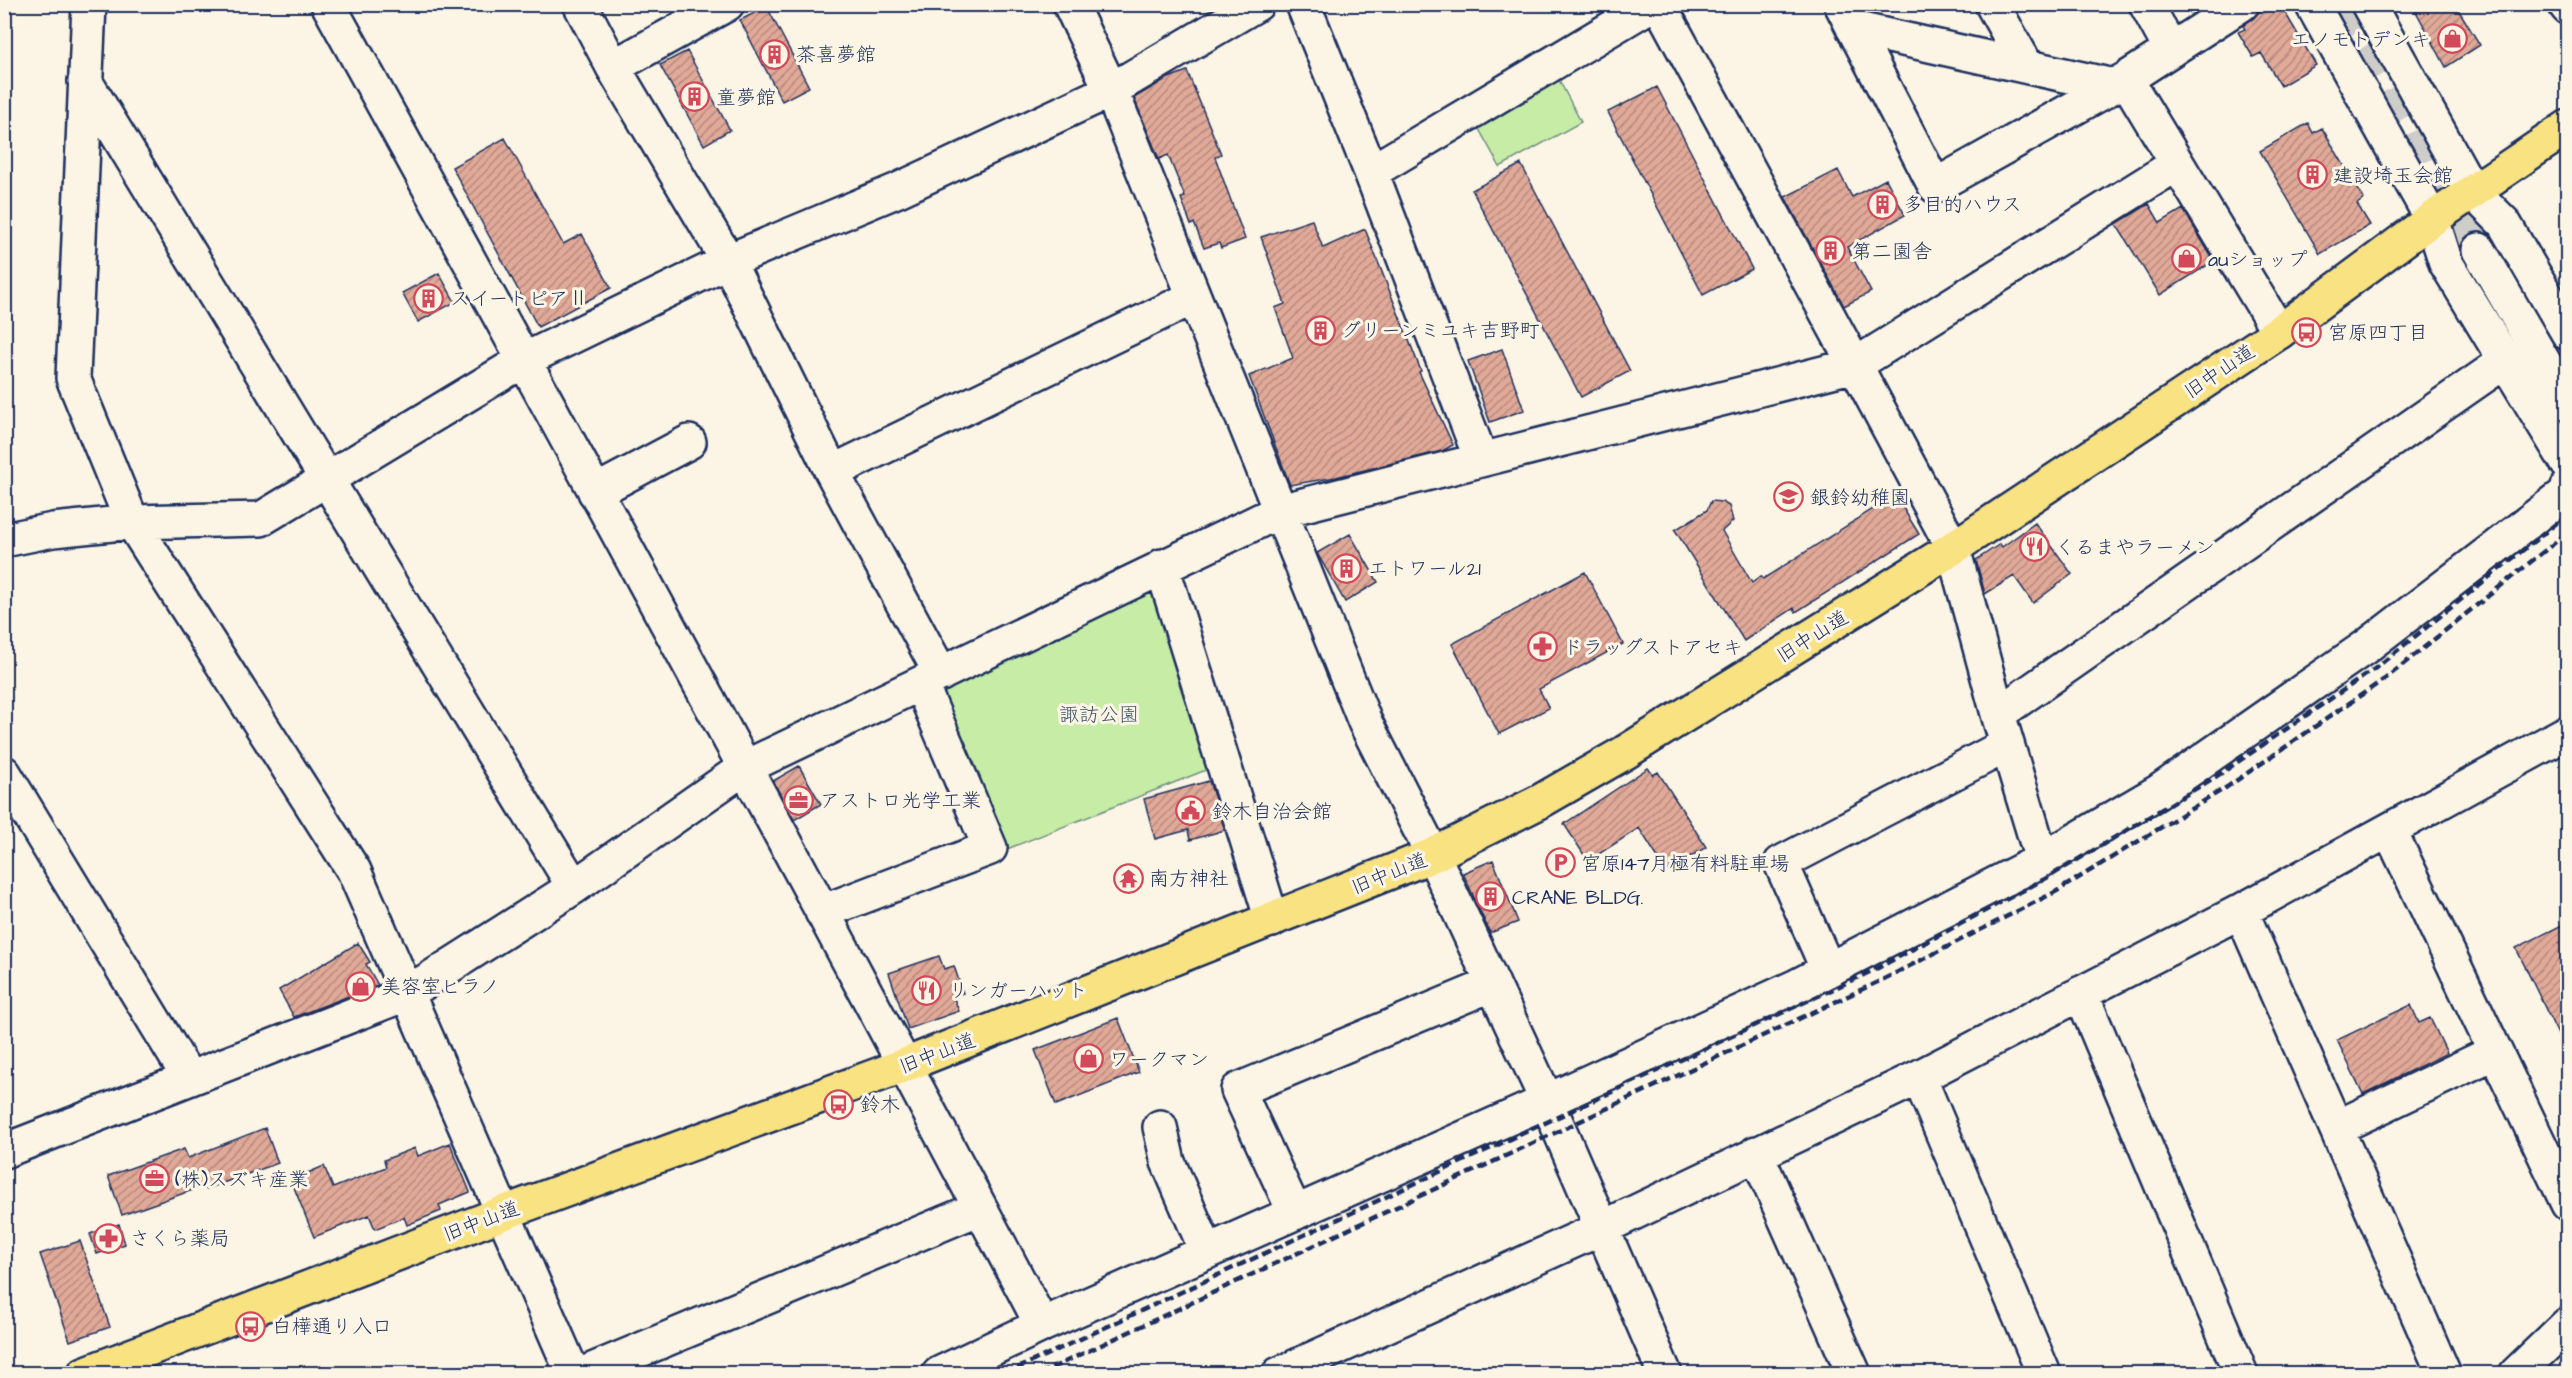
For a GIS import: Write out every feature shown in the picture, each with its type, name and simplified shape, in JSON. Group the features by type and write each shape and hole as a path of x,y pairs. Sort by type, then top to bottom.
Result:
{"main road":[{"name":"旧中山道","path":"84,1374 502,1213 905,1065 1433,855 1539,802 1624,753 1953,548 2279,332 2472,190 2568,127"}],"street":[{"path":"89,4 74,378 132,522 354,871 573,1374"},
{"path":"328,4 525,360 905,1065 1041,1325"},
{"path":"580,4 613,67 728,261 832,472 931,679 990,848 822,912"},
{"path":"613,67 727,4"},
{"path":"1070,4 1111,90 1365,722 1433,855 1547,1101 1665,1374"},
{"path":"1303,4 1371,172 1481,459"},
{"path":"1371,172 1652,4"},
{"path":"1659,4 1953,548 2002,730 2042,860"},
{"path":"1992,4 2026,65"},
{"path":"2146,4 2171,50"},
{"path":"1847,12 1935,186 2120,82 2242,4"},
{"path":"2312,4 2432,219 2446,263 2568,464"},
{"path":"2368,4 2472,190 2504,223 2563,313"},
{"path":"4,540 53,530 132,522 261,519 525,360 728,261 898,189 1111,90 1244,7"},
{"path":"1847,12 2026,65 2120,82 2177,164 2279,332"},
{"path":"2357,84 2380,78 2399,60"},
{"path":"85,81 574,887"},
{"path":"4,1151 406,994 574,887 744,768 1280,511 1855,365 2177,164"},
{"path":"2479,250 2568,404"},
{"path":"832,472 1194,297"},
{"path":"1828,970 1780,863 2002,730 2504,362"},
{"path":"596,492 689,442"},
{"path":"939,1374 1041,1325 1547,1101 1828,970 2042,860 2158,792 2367,646 2565,494 2568,487"},
{"path":"1162,566 1272,920"},
{"path":"1279,1374 1602,1228 1919,1077 2390,831 2568,732"},
{"path":"4,773 189,1078"},
{"path":"2390,831 2568,1204"},
{"path":"2241,910 2444,1374"},
{"path":"1295,1213 1238,1090 1493,984"},
{"path":"2081,993 2241,1374"},
{"path":"2336,1128 2495,1052"},
{"path":"1919,1077 2044,1374"},
{"path":"1160,1127 1168,1162 1207,1252"},
{"path":"1756,1153 1854,1374"},
{"path":"583,1374 980,1208"},
{"path":"2516,1374 2568,1324"}],"green space":[{"path":"1558,78 1581,122 1500,167 1474,120"},
{"name":"諏訪公園","path":"1155,584 1211,768 1002,851 938,691"}],"building":[{"path":"2272,4 2280,4 2316,65 2281,86 2261,53 2253,57 2238,32 2245,29 2243,26"},
{"name":"エノモトデンキ","path":"2412,4 2455,4 2480,45 2446,67"},
{"name":"茶喜夢館","path":"767,7 809,87 782,101 740,20"},
{"name":"童夢館","path":"687,51 730,130 704,145 660,65"},
{"path":"1187,71 1221,154 1215,157 1245,239 1221,248 1219,243 1204,248 1194,223 1191,225 1181,198 1185,197 1168,155 1159,159 1134,98 1166,79"},
{"path":"1657,87 1752,269 1703,295 1608,112"},
{"name":"建設埼玉会館","path":"2308,123 2313,133 2322,128 2364,199 2357,204 2370,225 2320,254 2260,151"},
{"path":"505,138 563,244 582,234 611,288 538,327 452,167"},
{"path":"1521,164 1630,371 1581,397 1472,190"},
{"name":"第二園舎","path":"1838,170 1852,197 1886,179 1905,215 1847,247 1871,292 1844,306 1785,197"},
{"path":"2149,204 2160,223 2183,209 2214,261 2160,295 2116,224"},
{"path":"1312,220 1323,248 1365,229 1421,371 1419,372 1453,445 1442,451 1336,477 1290,485 1249,376 1293,358 1275,308 1285,304 1261,237"},
{"name":"スイートピアⅡ","path":"439,273 455,302 418,322 402,293"},
{"path":"1502,349 1524,410 1490,422 1468,361"},
{"path":"1895,495 1919,534 1796,612 1794,608 1744,641 1675,530 1707,510 1711,501 1722,502 1729,506 1733,521 1722,531 1752,583 1761,576 1763,579"},
{"path":"2035,523 2072,574 2033,603 2014,576 1985,594 1976,560 2000,544 2002,547"},
{"name":"エトワール21","path":"1350,534 1378,582 1345,602 1317,553"},
{"path":"1585,572 1623,644 1539,689 1549,708 1499,734 1452,644"},
{"path":"799,766 821,804 794,820 773,781"},
{"path":"1648,768 1653,775 1658,772 1706,847 1667,872 1639,828 1588,861 1564,824"},
{"path":"1209,781 1225,830 1190,840 1188,830 1155,839 1144,799"},
{"name":"CRANE BLDG.","path":"1493,860 1518,922 1490,933 1463,873"},
{"path":"2562,925 2568,937 2568,1055 2516,948"},
{"path":"358,943 370,962 366,964 378,985 294,1017 279,990"},
{"path":"939,956 944,969 954,966 963,993 953,996 959,1011 908,1029 889,973"},
{"path":"2411,1005 2419,1023 2430,1018 2447,1053 2363,1094 2337,1040"},
{"path":"1118,1018 1139,1072 1056,1105 1035,1050"},
{"path":"265,1128 278,1163 206,1189 204,1186 122,1215 108,1176 184,1149 188,1158"},
{"path":"450,1143 470,1192 439,1205 441,1211 407,1225 404,1217 375,1229 369,1215 314,1237 291,1180 324,1166 333,1188 386,1167 384,1160 415,1148 418,1156"},
{"path":"119,1224 125,1244 97,1254 90,1234"},
{"path":"80,1241 110,1327 70,1341 40,1254"}],"tunnel":[{"path":"2340,4 2479,250"}],"railway":[{"path":"1005,1374 1874,970 2052,875 2217,776 2373,670 2568,514"},
{"path":"1039,1374 1882,980 2057,891 2227,787 2386,678 2568,532"}],"place":[{"name":"エノモトデンキ","path":"2452,39"},
{"name":"茶喜夢館","path":"775,54"},
{"name":"童夢館","path":"695,97"},
{"name":"建設埼玉会館","path":"2312,175"},
{"name":"多目的ハウス","path":"1882,204"},
{"name":"第二園舎","path":"1831,251"},
{"name":"auショップ","path":"2187,259"},
{"name":"スイートピアⅡ","path":"429,298"},
{"name":"グリーンミユキ吉野町","path":"1320,330"},
{"name":"宮原四丁目","path":"2307,332"},
{"name":"銀鈴幼稚園","path":"1789,497"},
{"name":"くるまやラーメン","path":"2034,547"},
{"name":"エトワール21","path":"1347,568"},
{"name":"ドラッグストアセキ","path":"1542,647"},
{"name":"アストロ光学工業","path":"799,800"},
{"name":"鈴木自治会館","path":"1191,811"},
{"name":"宮原147月極有料駐車場","path":"1560,863"},
{"name":"南方神社","path":"1128,878"},
{"name":"CRANE BLDG.","path":"1491,897"},
{"name":"美容室ヒラノ","path":"360,986"},
{"name":"リンガーハット","path":"927,990"},
{"name":"ワークマン","path":"1088,1059"},
{"name":"鈴木","path":"839,1104"},
{"name":"(株)スズキ産業","path":"154,1179"},
{"name":"さくら薬局","path":"109,1238"},
{"name":"白樺通り入口","path":"251,1326"}]}
